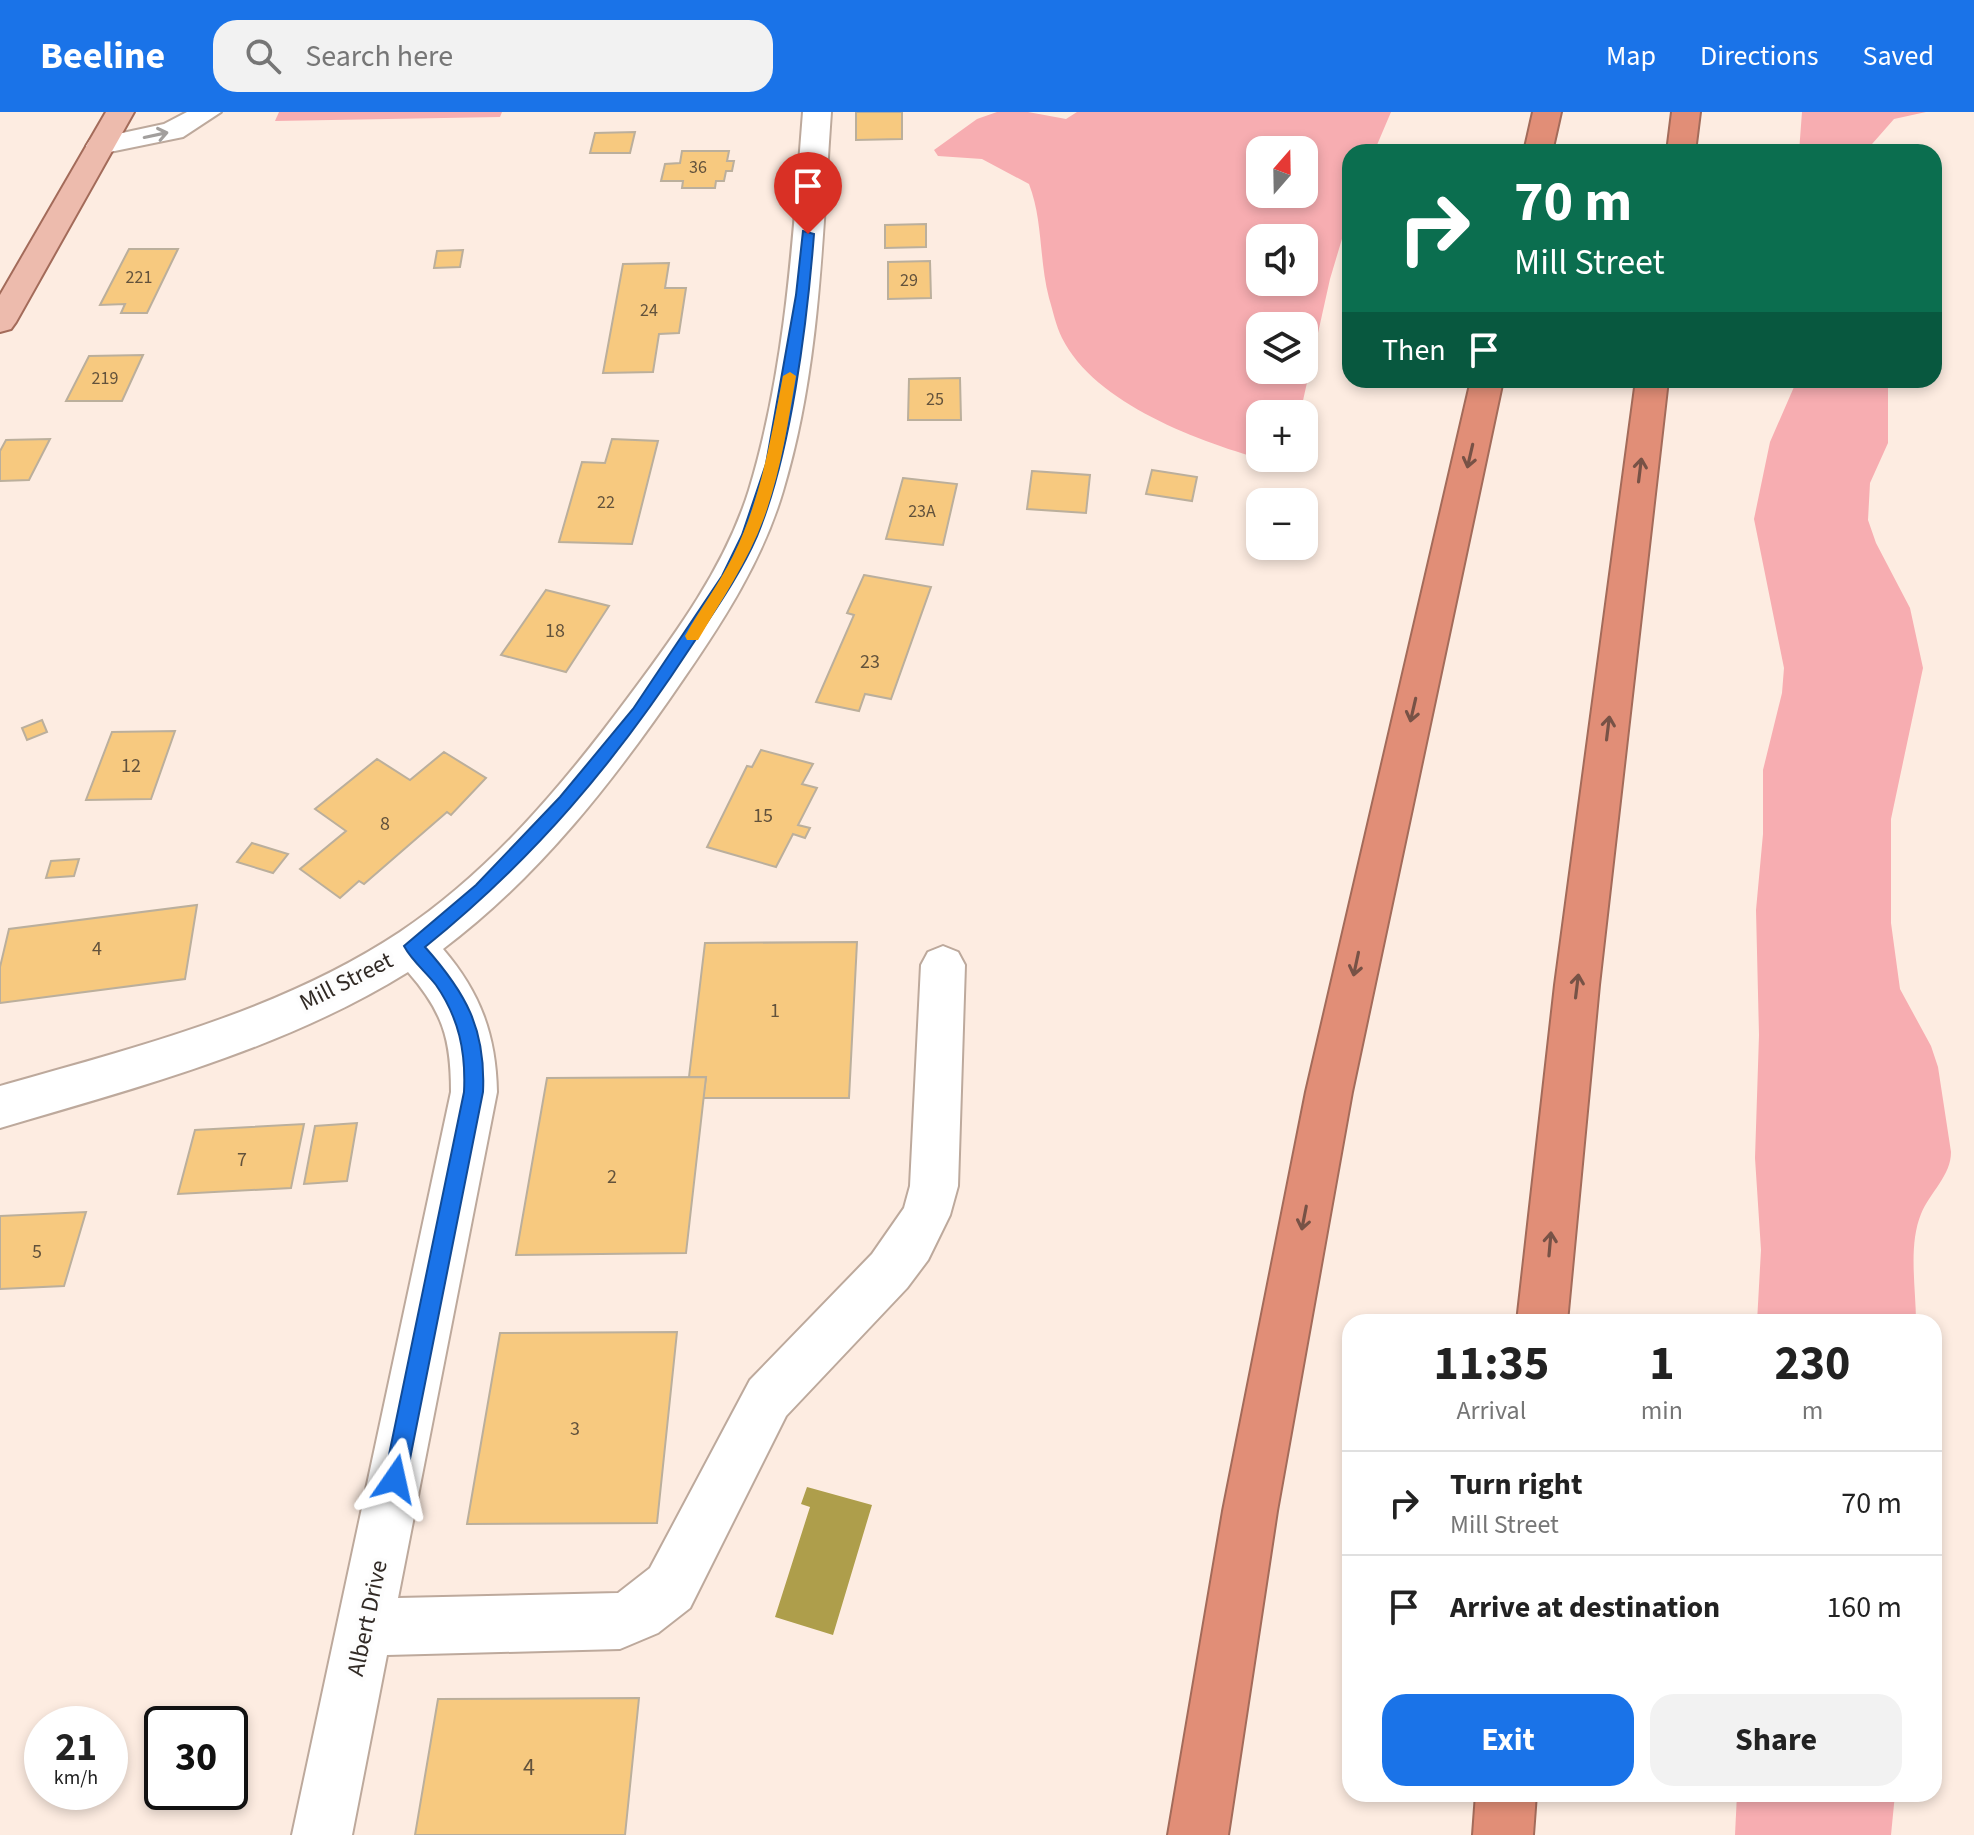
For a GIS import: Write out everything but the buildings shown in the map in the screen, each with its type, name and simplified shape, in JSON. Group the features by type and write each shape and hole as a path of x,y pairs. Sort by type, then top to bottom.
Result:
{"highway":[{"path":"1540,144 1547,112"},
{"path":"1682,144 1686,112"},
{"path":"1198,1835 1250,1511 1329,1092 1485,388"},
{"path":"1543,1314 1577,985 1651,388"},
{"path":"1503,1835 1505,1802"}],"main road":[{"path":"0,322 120,112"}],"street":[{"path":"100,146 173,131 193,123 207,112"},
{"name":"Mill Street","path":"0,1107 259,1022 364,975 413,946 483,891 566,802 664,678 740,556 766,489 783,415 803,295 817,112"},
{"name":"Albert Drive","path":"322,1835 474,1092 473,1047 468,1022 442,979 413,946"},
{"path":"365,1627 620,1621 638,1613 670,1588 777,1385 904,1252 929,1215 934,1186 943,965"}],"shaded area":[{"path":"279,112 502,112 500,117 275,121"},
{"path":"997,112 1028,112 1066,119 1077,112 1391,112 1377,144 1342,144 1342,239 1318,333 1318,312 1246,312 1246,384 1307,384 1303,400 1246,400 1246,454 1196,437 1131,406 1103,386 1079,363 1062,338 1049,298 1037,212 1029,184 982,159 938,156 934,150 977,119"},
{"path":"1802,112 1926,112 1894,119 1872,144 1800,144"},
{"path":"1794,388 1888,388 1888,443 1870,483 1868,520 1876,543 1910,608 1923,668 1891,819 1891,923 1900,989 1931,1046 1938,1067 1951,1152 1948,1169 1925,1206 1917,1226 1914,1253 1916,1314 1757,1314 1761,1250 1755,1158 1759,1035 1756,910 1763,834 1763,770 1782,693 1784,668 1754,519 1770,442"},
{"path":"807,1487 872,1505 833,1635 775,1617 810,1507 801,1504"},
{"path":"1737,1802 1894,1802 1891,1835 1735,1835"}],"slow traffic":[{"path":"692,636 740,556 758,514 773,464 790,376"}],"route":[{"path":"395,1479 474,1092 475,1069 468,1022 442,979 413,946 483,891 566,802 639,713 681,654 728,578 750,535 773,464 803,295 808,234"}]}
